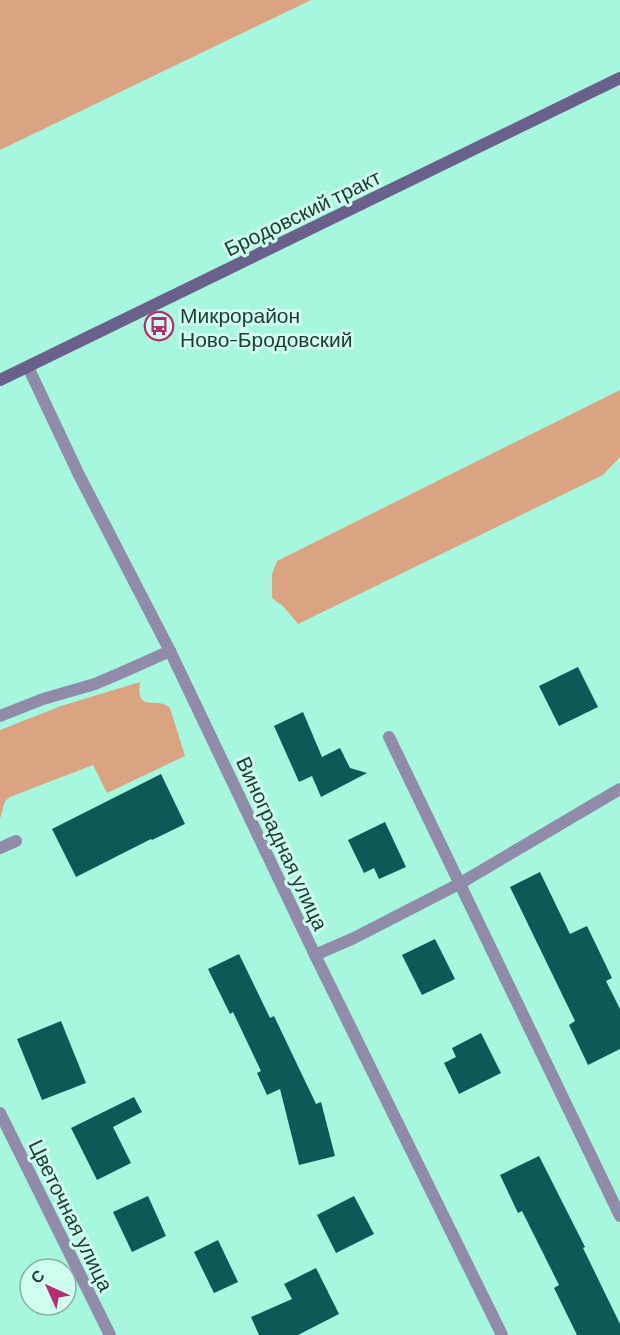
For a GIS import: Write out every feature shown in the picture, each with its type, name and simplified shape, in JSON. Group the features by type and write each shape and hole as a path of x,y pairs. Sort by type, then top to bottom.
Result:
{"main road":[{"name":"Бродовский тракт","path":"0,380 620,78"}],"street":[{"name":"Виноградная улица","path":"28,367 170,651 315,955 502,1335"},
{"path":"0,716 95,684 170,651"},
{"path":"389,737 620,1216"},
{"path":"315,955 354,938 459,884 620,789"},
{"path":"0,848 16,840"},
{"name":"Цветочная улица","path":"0,1113 110,1335"}],"shaded area":[{"path":"0,0 311,0 0,150"},
{"path":"620,390 620,457 603,475 298,624 284,607 272,598 272,574 277,561"},
{"path":"140,682 141,698 144,701 159,703 170,708 185,756 107,793 93,765 10,797 5,801 0,819 0,730 61,706"}],"building":[{"path":"578,667 598,707 559,726 539,686"},
{"path":"303,712 322,757 340,748 350,768 367,773 321,797 312,776 299,782 274,726"},
{"path":"161,774 185,824 76,877 52,829"},
{"path":"385,822 406,867 379,879 374,868 364,873 348,840"},
{"path":"540,872 570,934 587,926 612,978 606,981 620,1009 620,1049 588,1065 569,1025 575,1021 510,887"},
{"path":"435,939 455,979 422,995 402,955"},
{"path":"239,954 270,1018 274,1016 316,1104 321,1102 335,1156 299,1165 280,1089 267,1095 257,1073 261,1071 233,1012 230,1014 208,969"},
{"path":"61,1021 86,1083 42,1100 17,1039"},
{"path":"481,1033 501,1073 459,1094 444,1063 456,1057 452,1048"},
{"path":"134,1097 142,1112 113,1127 131,1163 97,1180 71,1128"},
{"path":"539,1156 585,1247 583,1248 620,1324 620,1335 577,1335 554,1288 559,1285 522,1211 518,1213 500,1175"},
{"path":"148,1196 166,1236 132,1252 113,1212"},
{"path":"354,1196 374,1234 336,1253 317,1215"},
{"path":"218,1240 238,1282 214,1293 194,1252"},
{"path":"316,1268 339,1314 298,1335 259,1335 251,1317 292,1299 284,1284"}],"place":[{"name":"Микрорайон Ново-Бродовский","path":"159,326"}]}
